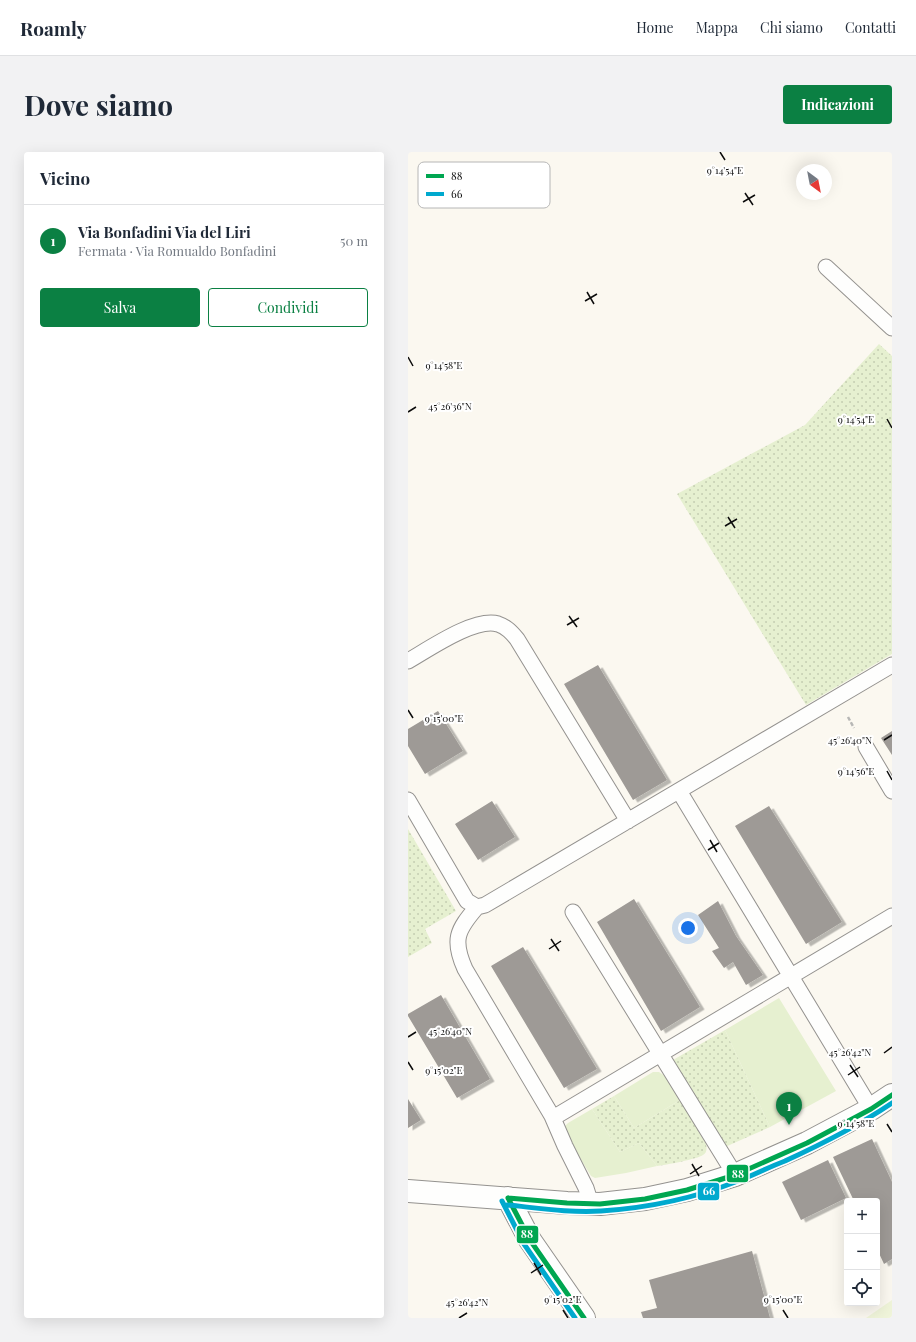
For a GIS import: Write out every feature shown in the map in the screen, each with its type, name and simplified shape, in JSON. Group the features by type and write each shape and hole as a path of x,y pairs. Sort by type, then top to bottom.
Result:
{"street":[{"path":"408,1191 591,1204 645,1199 687,1190 735,1176 807,1143 871,1109 892,1095"},
{"path":"508,1198 530,1240 584,1318"}],"lane":[{"path":"826,267 892,328"},
{"path":"408,661 466,628 484,623 497,624 509,630 517,639 628,820"},
{"path":"591,1204 584,1182 560,1136 553,1118 465,969 458,950 459,931 464,921 477,907 485,905 892,665"},
{"path":"866,748 892,792"},
{"path":"679,791 871,1109"},
{"path":"408,800 467,901 477,907"},
{"path":"573,912 735,1176"},
{"path":"553,1118 892,916"}],"path":[{"path":"837,698 866,748"}],"green space":[{"path":"879,344 892,356 892,654 806,705 677,494 805,425"},
{"path":"408,829 456,911 425,929 432,943 408,957"},
{"path":"779,998 836,1091 770,1127 725,1030"},
{"path":"725,1030 770,1127 725,1147 673,1060"},
{"path":"653,1072 659,1072 665,1076 680,1100 634,1128 614,1096"},
{"path":"614,1096 634,1128 680,1100 706,1144 707,1149 705,1153 700,1157 657,1166 639,1143 620,1152 592,1109"},
{"path":"592,1109 620,1152 639,1143 657,1166 595,1178 591,1176 565,1133 564,1127 568,1123"},
{"path":"892,1300 892,1318 866,1318"}],"building":[{"path":"598,665 667,780 633,800 564,684"},
{"path":"438,711 463,751 425,774 408,746 408,729"},
{"path":"892,731 892,755 881,738"},
{"path":"492,801 515,837 478,860 455,824"},
{"path":"769,806 842,922 806,944 735,826"},
{"path":"634,899 700,1007 661,1031 597,922"},
{"path":"718,901 736,936 763,975 746,985 733,962 724,968 712,951 719,948 698,915"},
{"path":"523,947 597,1069 564,1088 491,966"},
{"path":"441,995 490,1079 457,1098 408,1016 408,1014"},
{"path":"408,1099 421,1120 408,1128"},
{"path":"872,1139 892,1182 892,1259 884,1264 880,1255 880,1198 853,1198 833,1157"},
{"path":"828,1160 846,1198 801,1220 782,1182"},
{"path":"752,1251 770,1318 643,1318 641,1312 657,1308 649,1280"}],"transit line":[{"name":"88","path":"508,1198 600,1204 645,1199 687,1190 735,1175 807,1143 871,1109 892,1095"},
{"name":"66","path":"507,1205 566,1211 601,1211 653,1205 688,1197 722,1187 785,1161 840,1134 892,1103"},
{"name":"88","path":"508,1198 530,1240 584,1318"},
{"name":"66","path":"502,1201 524,1244 575,1318"}],"place":[{"name":"Via Bonfadini Via del Liri","path":"789,1125"}]}
